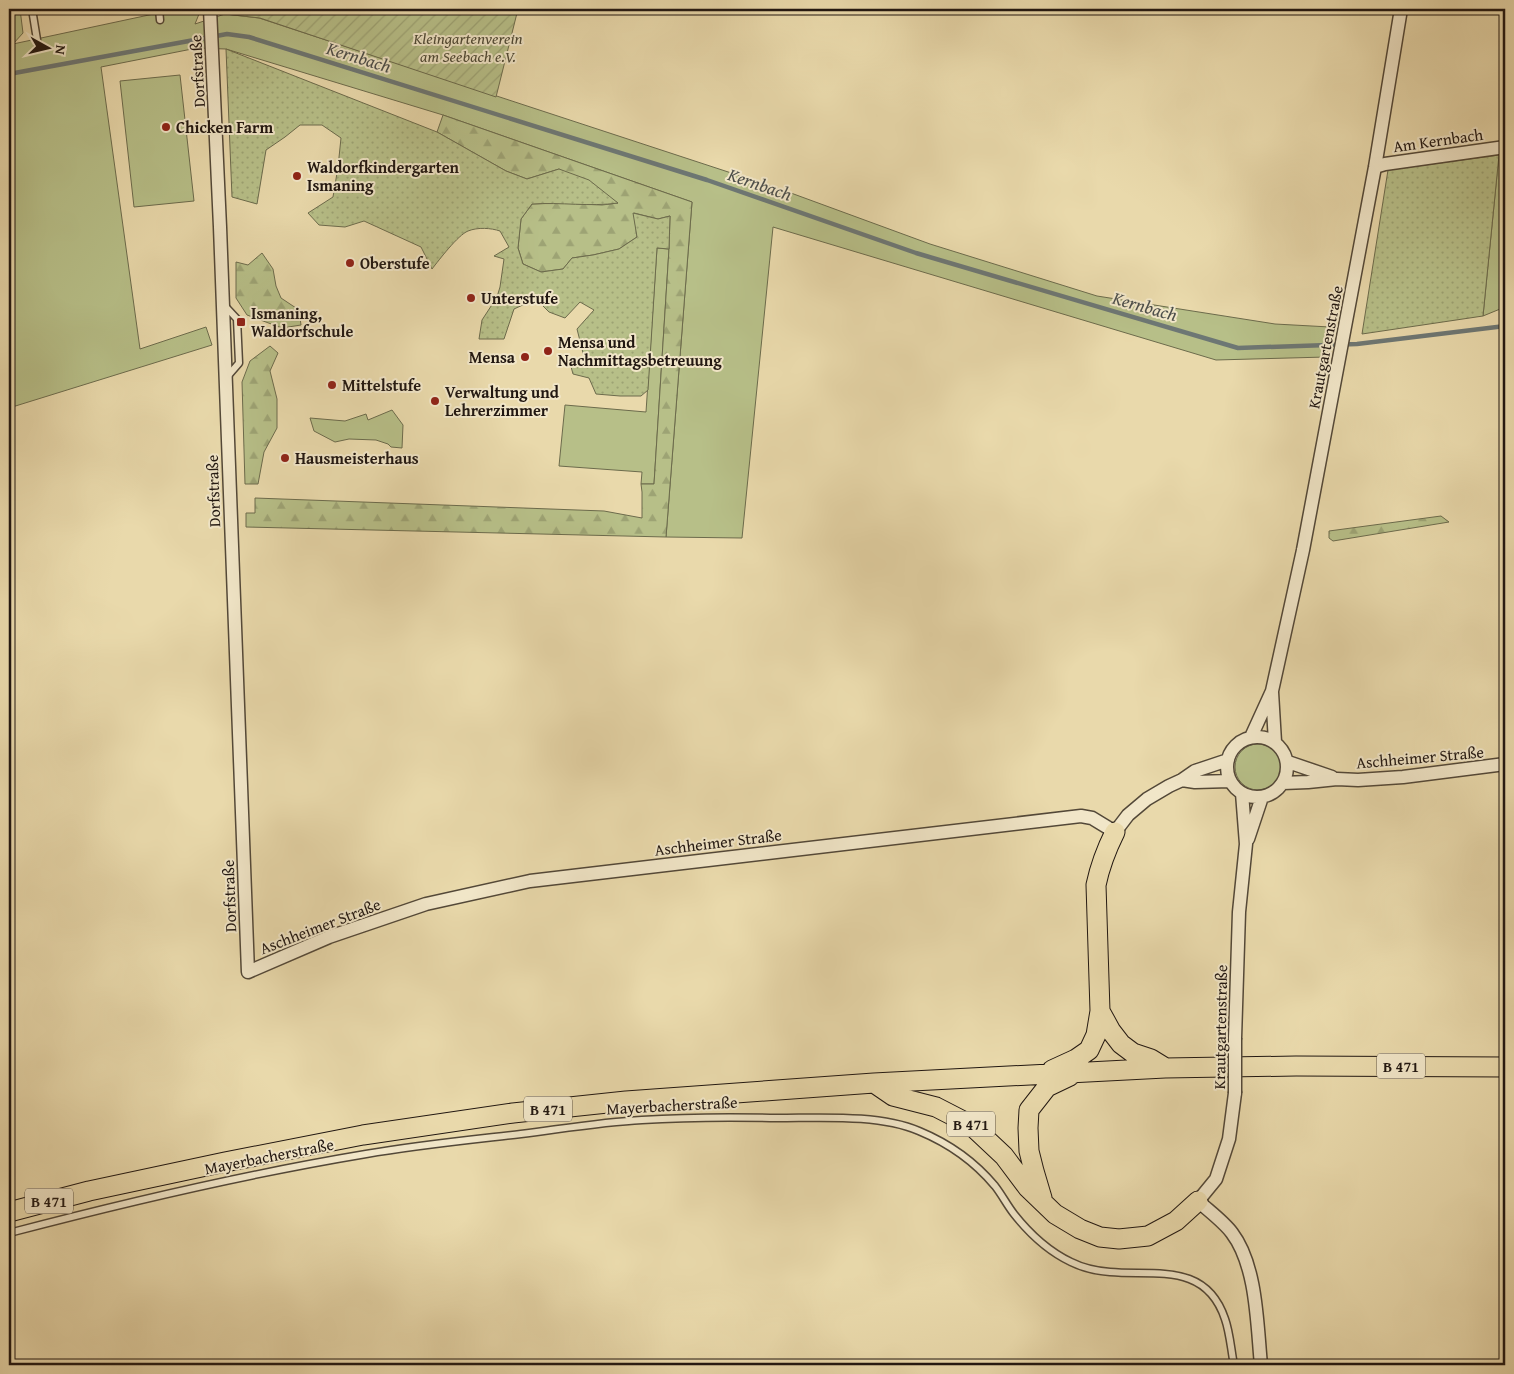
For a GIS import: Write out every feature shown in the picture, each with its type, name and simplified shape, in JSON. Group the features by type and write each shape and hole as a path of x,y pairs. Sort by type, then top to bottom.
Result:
{"main road":[{"path":"1100,1011 1096,885 1104,854 1115,832"},
{"name":"B 471","path":"1100,1011 1121,1044 1133,1053 1151,1059 1165,1068"},
{"name":"B 471","path":"1044,1074 1076,1059 1089,1050 1096,1035 1100,1011"},
{"name":"B 471","path":"9,1212 89,1191 225,1162 363,1136 465,1120 626,1101 874,1083 1165,1068 1296,1066 1505,1067"},
{"name":"B 471","path":"1043,1202 1029,1151 1028,1128 1030,1110 1047,1088 1077,1072"},
{"name":"B 471","path":"874,1083 893,1096 936,1107 971,1125 1004,1156 1028,1188 1043,1202"},
{"path":"1043,1202 1055,1214 1080,1229 1100,1236 1119,1239 1148,1236 1176,1221 1198,1202"}],"street":[{"name":"Krautgartenstraße","path":"1251,737 1272,690 1303,550 1375,167 1401,9"},
{"name":"Dorfstraße","path":"210,14 248,972"},
{"name":"Am Kernbach","path":"1375,167 1505,147"},
{"name":"Krautgartenstraße","path":"1272,690 1275,742"},
{"path":"1262,797 1252,797 1242,793 1230,781 1227,767 1228,760 1236,745 1243,740 1259,736 1275,742 1285,754 1288,762 1288,769 1283,783"},
{"path":"1115,832 1128,815 1147,799 1195,772 1228,760"},
{"name":"Aschheimer Straße","path":"1288,762 1337,779"},
{"name":"Aschheimer Straße","path":"1262,797 1278,789 1283,783 1403,777 1505,764"},
{"path":"1182,780 1195,782 1230,781"},
{"name":"Krautgartenstraße","path":"1198,1202 1216,1179 1229,1139 1235,1093 1239,912 1246,844 1242,793"},
{"name":"Krautgartenstraße","path":"1246,844 1262,797"},
{"name":"Aschheimer Straße","path":"248,972 329,937 426,904 530,882 1081,816 1092,818 1115,832"},
{"path":"1198,1202 1232,1233 1243,1252 1252,1278 1261,1365"}],"lane":[{"path":"32,9 38,46"},
{"path":"159,9 160,20"},
{"name":"Mayerbacherstraße","path":"9,1233 96,1210 223,1181 367,1154 452,1142 641,1120 739,1117 880,1121 918,1130 967,1157 994,1185 1031,1234 1069,1262 1088,1269 1110,1272 1166,1273 1193,1280 1207,1290 1218,1304 1226,1320 1234,1365"}],"green space":[{"path":"9,9 20,9 23,33 13,44 177,9 201,9 195,24 225,14 259,18 780,189 930,244 1097,296 1275,324 1330,327 1326,357 1216,360 773,227 742,538 666,537 692,202 443,115 226,49 197,48 101,67 140,349 206,327 212,345 9,408"},
{"name":"Kleingartenverein am Seebach e.V.","path":"225,9 518,9 496,97 260,18 225,14"},
{"path":"226,49 437,132 506,171 527,179 559,169 589,180 618,203 597,205 532,204 521,219 518,248 523,264 541,272 563,269 572,258 619,249 637,237 633,213 658,219 670,216 669,249 657,248 648,390 641,396 596,394 589,378 573,374 570,363 584,357 577,329 594,310 580,302 565,318 549,312 536,299 514,309 504,339 479,339 482,320 497,297 500,287 504,259 494,256 509,247 500,231 484,228 464,233 432,269 421,247 364,221 345,227 319,225 308,213 333,197 341,138 322,125 300,125 266,150 257,204 232,197"},
{"path":"180,75 194,201 134,207 120,81"},
{"path":"443,115 692,202 666,537 246,527 246,513 255,513 255,498 604,511 642,518 641,484 654,484 670,216 658,219 634,213 637,237 619,249 572,258 563,269 541,272 523,264 518,248 521,219 532,204 602,205 618,203 559,169 527,179 506,171 437,132"},
{"path":"1505,154 1505,307 1483,316 1499,155"},
{"path":"1499,155 1483,316 1362,334 1388,170"},
{"path":"657,248 669,249 654,484 641,484 642,472 559,466 565,405 646,412"},
{"path":"262,253 273,269 276,286 281,298 299,310 301,325 282,328 247,315 236,298 236,262 248,265"},
{"path":"270,346 278,353 270,371 277,399 277,428 264,452 258,484 245,484 242,382 250,361"},
{"path":"392,410 403,425 402,448 391,447 376,440 349,439 335,442 314,431 310,418 345,421 366,414 368,420"},
{"path":"1441,516 1449,522 1333,541 1329,538 1329,531"},
{"path":"1258,744 1271,748 1277,754 1281,767 1277,780 1271,786 1258,790 1245,786 1239,780 1235,767 1239,754 1245,748"}],"waterway":[{"name":"Kernbach","path":"9,74 227,34 249,37 707,180 916,253 1238,348 1357,344 1505,326"}],"place":[{"name":"Chicken Farm","path":"166,127"},
{"name":"Waldorfkindergarten Ismaning","path":"297,176"},
{"name":"Oberstufe","path":"350,263"},
{"name":"Unterstufe","path":"471,298"},
{"name":"Ismaning, Waldorfschule","path":"241,322"},
{"name":"Mensa und Nachmittagsbetreuung","path":"548,351"},
{"name":"Mensa","path":"525,357"},
{"name":"Mittelstufe","path":"332,385"},
{"name":"Verwaltung und Lehrerzimmer","path":"435,401"},
{"name":"Hausmeisterhaus","path":"285,458"}]}
